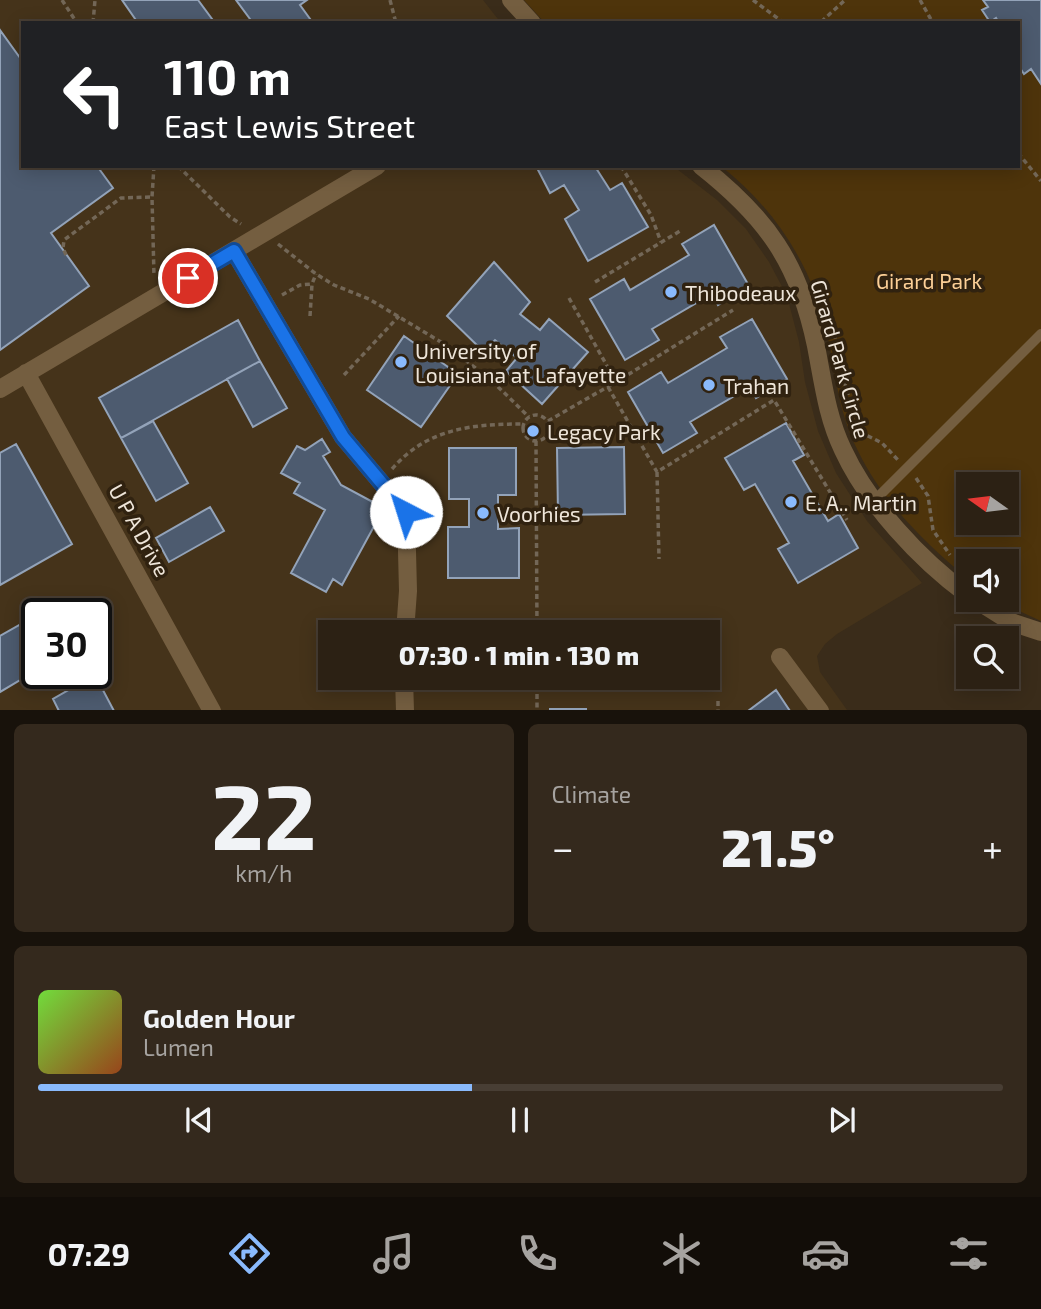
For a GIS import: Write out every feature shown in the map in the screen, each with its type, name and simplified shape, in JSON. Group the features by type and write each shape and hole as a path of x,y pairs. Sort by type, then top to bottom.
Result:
{"street":[{"path":"511,0 530,21"},
{"path":"0,389 374,168"},
{"name":"Girard Park Circle","path":"703,168 747,205 781,248 807,313 834,427 843,451 874,501 927,559 956,584"},
{"path":"234,251 343,437 406,512 406,620"},
{"name":"U P A Drive","path":"26,373 212,710"},
{"path":"995,612 1011,622 1041,632"},
{"path":"780,657 820,710"},
{"path":"404,690 405,710"}],"lane":[{"path":"874,501 1041,334"}],"path":[{"path":"93,21 95,0"},
{"path":"390,0 395,21"},
{"path":"753,0 781,21"},
{"path":"822,21 845,0"},
{"path":"920,0 932,21"},
{"path":"65,1 76,21"},
{"path":"1020,155 1041,181"},
{"path":"154,168 154,276"},
{"path":"180,168 230,217 264,234 316,274 400,316 446,345 491,380 529,417"},
{"path":"622,168 651,215 661,242"},
{"path":"66,255 64,240 121,198 152,197"},
{"path":"596,282 680,231"},
{"path":"310,316 312,284 316,274"},
{"path":"265,304 300,285 312,284"},
{"path":"569,298 616,382"},
{"path":"827,306 839,361"},
{"path":"547,421 733,310"},
{"path":"344,375 400,316"},
{"path":"841,373 864,434 883,443 918,480 928,496 933,530 955,560"},
{"path":"608,387 657,472 659,559"},
{"path":"657,472 774,400 847,520"},
{"path":"537,415 547,421 548,433 542,439 536,441 526,437 524,424 529,417 537,415"},
{"path":"381,481 402,457 438,434 455,428 524,424"},
{"path":"536,441 537,620"},
{"path":"537,690 537,710"},
{"path":"718,702 718,710"}],"shaded area":[{"name":"University of Louisiana at Lafayette","path":"0,0 483,0 499,21 21,21 21,168 676,168 717,200 746,229 769,262 787,296 818,431 836,473 867,521 922,583 825,644 817,656 820,672 847,710 0,710"}],"green space":[{"name":"Girard Park","path":"524,0 1041,0 1041,621 1019,611 1019,549 956,549 956,568 921,536 879,487 858,451 846,422 827,333 812,284 789,240 758,201 723,168 1020,168 1020,21 543,21"}],"building":[{"path":"122,0 198,0 214,21 137,21"},
{"path":"236,0 307,0 300,5 312,21 252,21"},
{"path":"983,0 1041,0 1041,84 1031,69 1024,74 1020,68 1020,21 998,21 996,18 989,21 982,10 988,7"},
{"path":"0,30 21,59 21,168 98,168 113,188 51,233 89,286 0,350"},
{"path":"537,168 596,168 610,190 622,183 648,227 588,261 565,219 579,210 564,185 550,193"},
{"name":"Thibodeaux","path":"714,225 749,286 718,305 712,294 652,329 659,340 625,360 590,299 624,279 630,290 689,255 682,244"},
{"path":"494,262 530,302 520,314 540,330 549,319 588,352 542,404 506,371 517,358 495,340 484,352 447,316"},
{"name":"Trahan","path":"752,319 787,379 756,398 750,387 690,422 697,433 663,453 628,392 661,372 668,383 727,348 720,337"},
{"path":"238,320 260,361 121,438 99,398"},
{"path":"404,336 458,374 421,427 367,390"},
{"path":"260,361 287,408 253,427 227,379"},
{"path":"153,421 188,483 156,501 121,438"},
{"name":"E. A.. Martin","path":"786,423 804,455 793,461 828,521 839,514 858,548 798,583 778,549 789,543 755,484 744,490 725,458"},
{"path":"322,439 330,452 323,456 341,485 384,508 342,585 333,579 326,592 291,573 325,510 294,493 300,483 281,473 297,446 305,450"},
{"path":"16,444 72,544 0,585 0,453"},
{"path":"624,447 625,514 558,515 557,448"},
{"name":"Voorhies","path":"449,448 516,448 516,495 498,495 498,529 519,528 519,578 448,578 448,527 469,527 469,499 449,499"},
{"path":"210,507 224,531 169,562 156,538"},
{"path":"21,624 21,680 0,692 0,636"},
{"path":"70,689 102,689 113,710 58,710 53,699"},
{"path":"776,690 789,710 749,710"}],"place":[{"name":"Thibodeaux","path":"671,292"},
{"name":"University of Louisiana at Lafayette","path":"401,362"},
{"name":"Trahan","path":"709,385"},
{"name":"Legacy Park","path":"533,431"},
{"name":"E. A.. Martin","path":"791,502"},
{"name":"Voorhies","path":"483,513"}],"route":[{"path":"188,278 234,251 343,437 406,512"}]}
